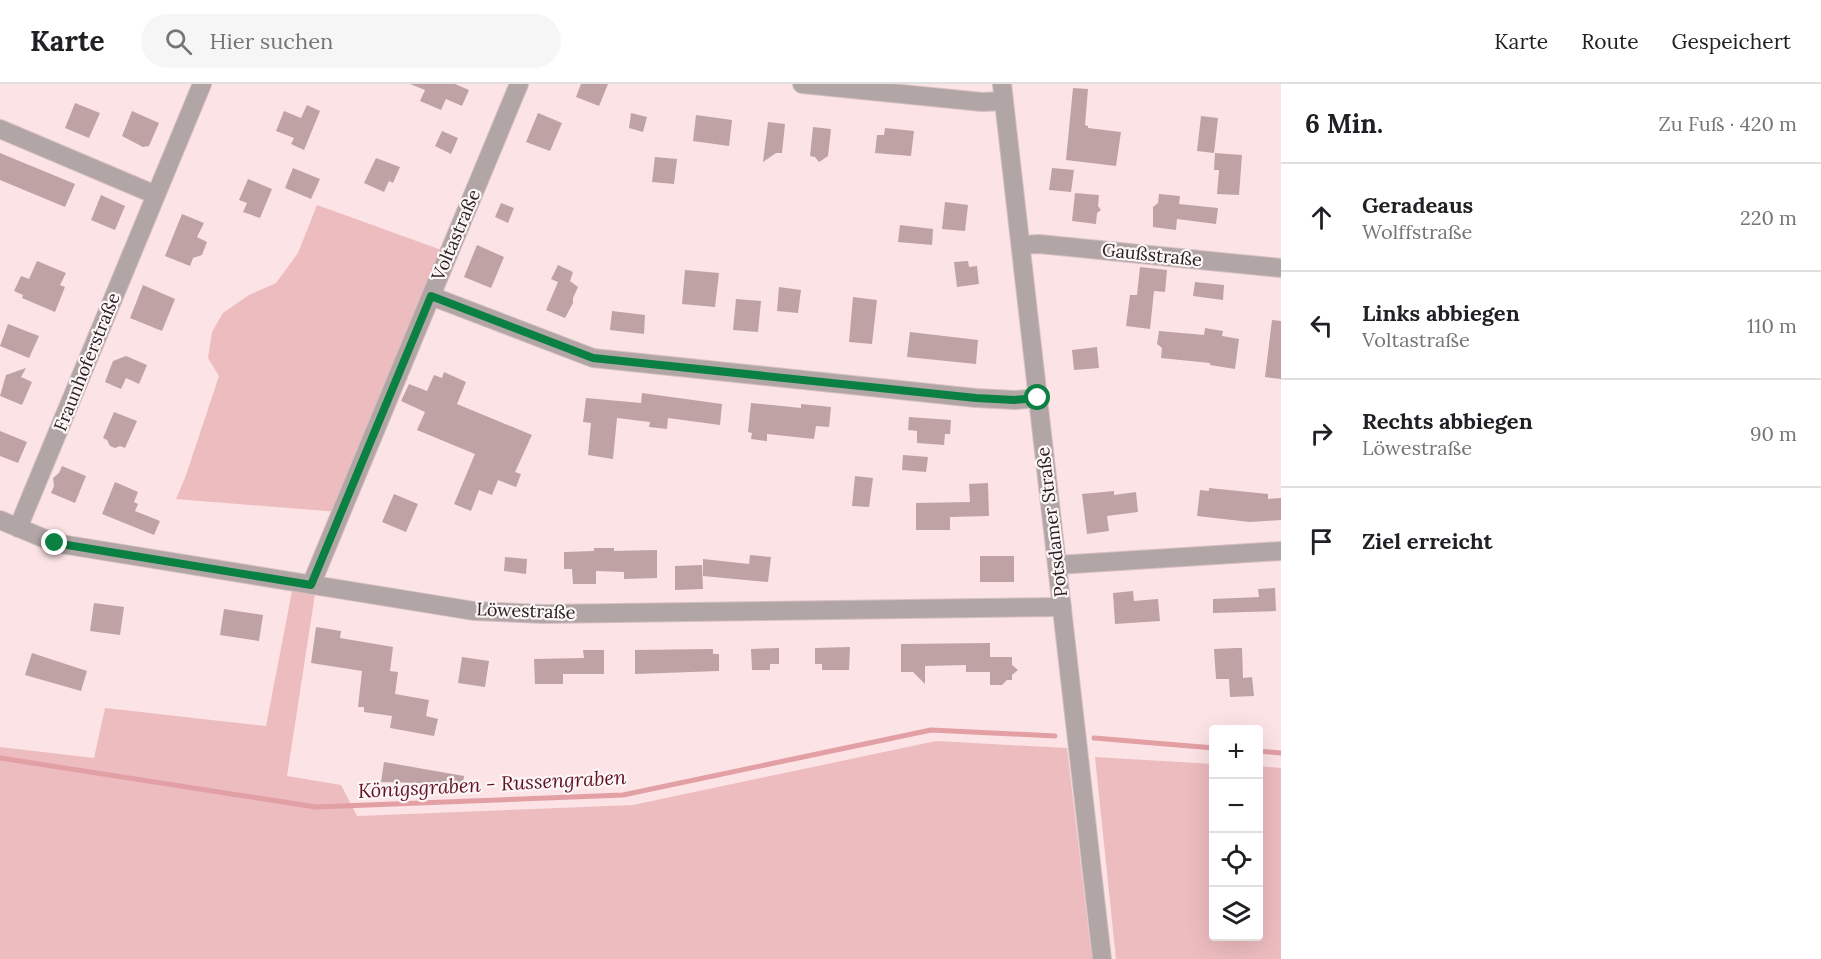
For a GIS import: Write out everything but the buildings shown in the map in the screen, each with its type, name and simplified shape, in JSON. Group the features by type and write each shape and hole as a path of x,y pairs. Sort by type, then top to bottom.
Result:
{"street":[{"name":"Fraunhoferstraße","path":"18,528 202,84"},
{"name":"Voltastraße","path":"311,585 519,84"},
{"path":"802,84 982,102 1003,92"},
{"name":"Potsdamer Straße","path":"1003,92 1102,959"},
{"path":"0,129 156,195"},
{"name":"Gaußstraße","path":"1022,245 1039,244 1281,268"},
{"path":"431,296 593,358 976,398 1014,400 1038,398"},
{"name":"Löwestraße","path":"0,520 55,543 474,611 543,614 1062,608"},
{"path":"1057,565 1281,551"}],"shaded area":[{"path":"317,205 447,252 339,512 176,499 219,376 208,358 212,332 223,313 249,295 276,283 298,253"},
{"path":"292,591 315,594 287,776 341,785 357,816 633,805 936,741 1067,748 1092,959 0,959 0,747 94,758 105,708 266,726"},
{"path":"1095,757 1209,764 1209,941 1263,941 1263,766 1281,768 1281,959 1116,959"}],"waterway":[{"name":"Königsgraben - Russengraben","path":"0,758 316,807 623,795 931,730 1055,736"},
{"path":"1094,738 1209,748"},
{"path":"1263,751 1281,753"}],"route":[{"path":"55,543 311,585 431,296 593,358 976,398 1014,400 1038,398"}]}
